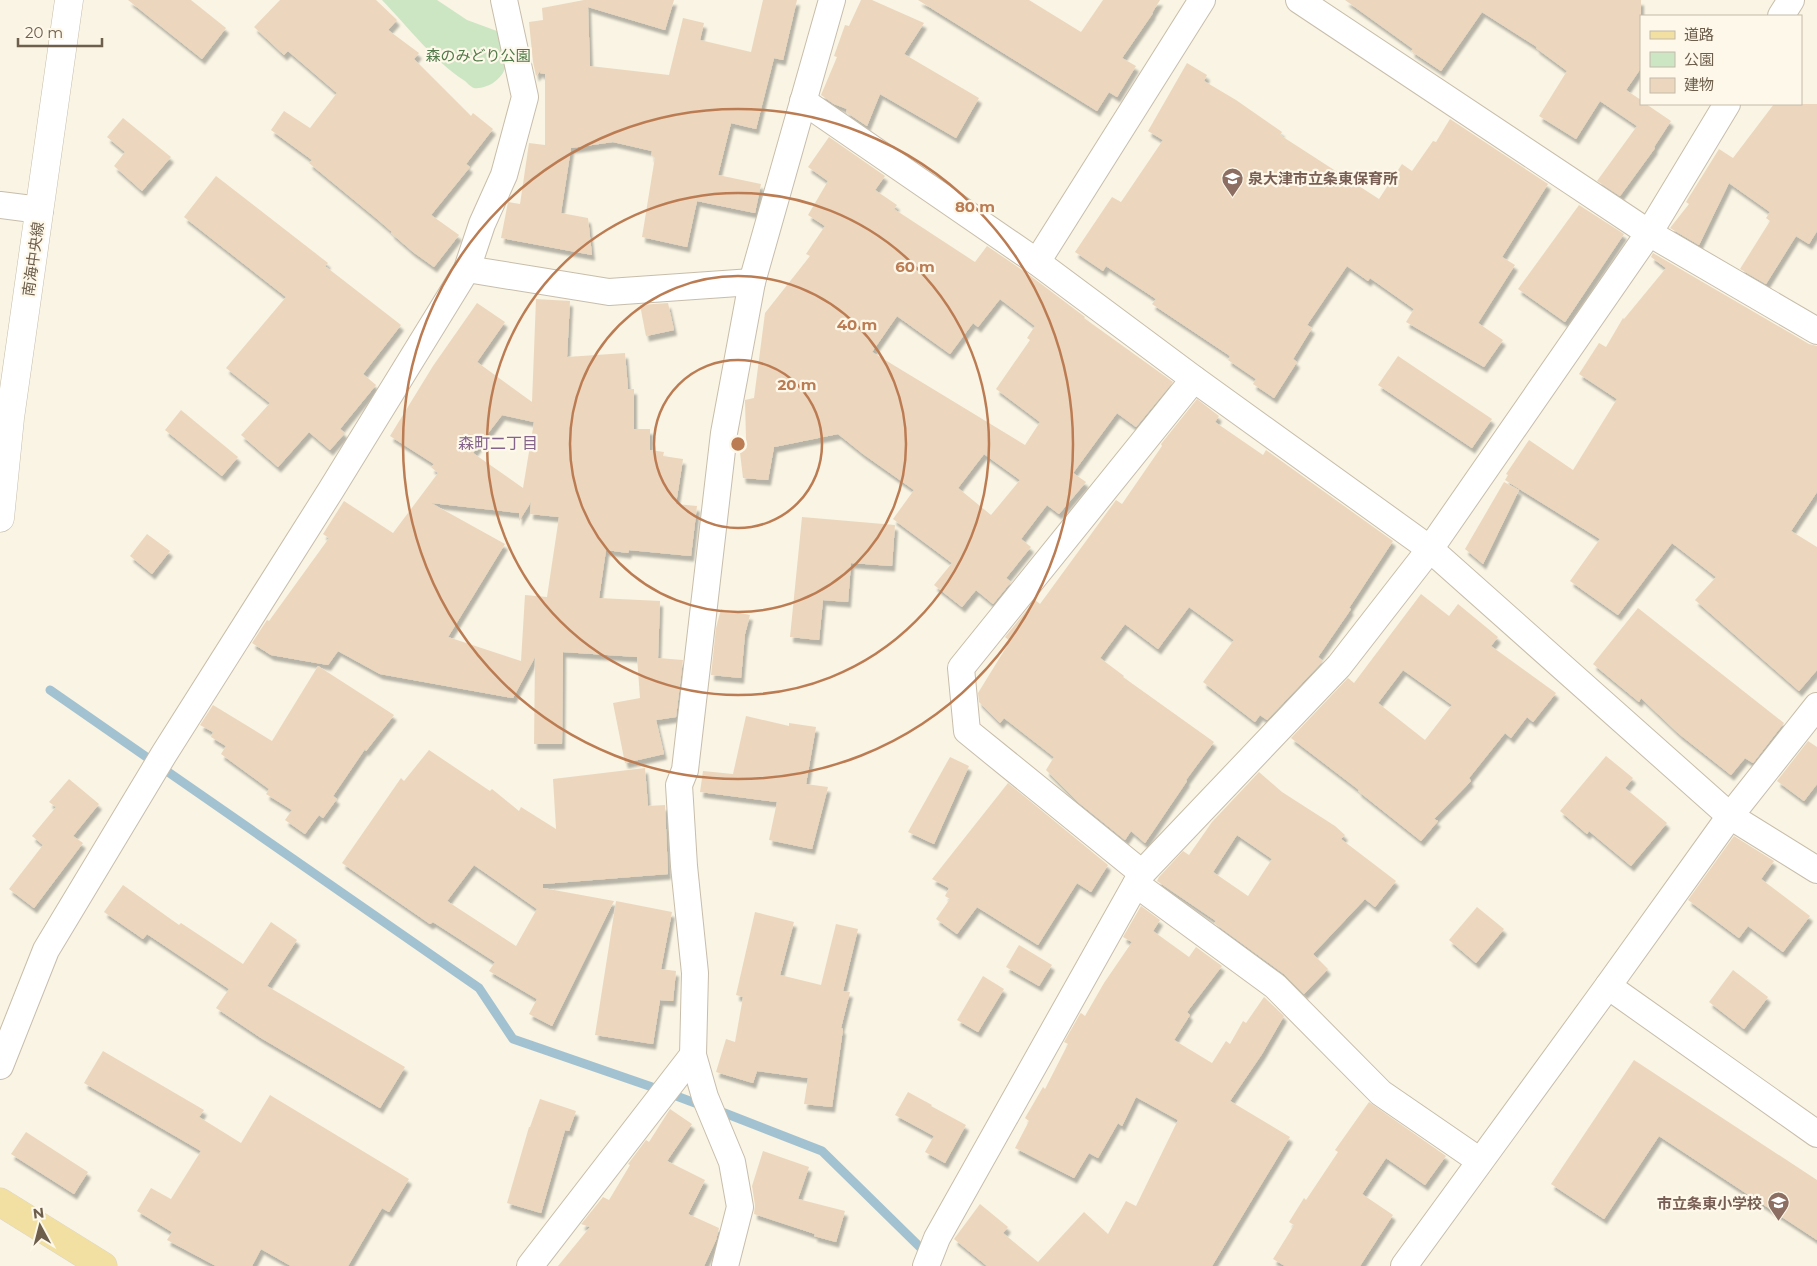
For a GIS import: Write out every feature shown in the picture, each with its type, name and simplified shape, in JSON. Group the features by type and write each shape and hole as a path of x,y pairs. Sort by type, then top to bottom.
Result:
{"main road":[{"path":"0,1202 103,1266"}],"street":[{"name":"南海中央線","path":"0,518 10,418 69,0"},
{"path":"0,1066 46,950 164,754 331,490 467,269 482,224 504,175 525,97 504,0"},
{"path":"725,1266 740,1207 732,1162 709,1107 693,1055 695,973 684,866 679,785 685,770 724,433 752,282 832,0"},
{"path":"1037,262 1202,0"},
{"path":"1299,0 1649,233 1817,331"},
{"path":"1782,15 1791,0"},
{"path":"803,101 1037,262 1194,379 1430,549 1730,816 1817,870"},
{"path":"926,1266 937,1238 1139,879 1339,666 1430,549 1649,233 1727,105"},
{"path":"0,205 40,210"},
{"path":"467,269 609,292 752,282"},
{"path":"1194,379 961,668 967,731 1139,879 1275,986 1381,1093 1480,1161"},
{"path":"1404,1266 1730,816 1817,706"},
{"path":"1608,986 1817,1134"},
{"path":"530,1266 693,1055"}],"green space":[{"name":"森のみどり公園","path":"382,0 437,0 467,20 505,34 507,62 503,73 489,85 479,88 472,87 432,54"}],"building":[{"path":"128,0 191,0 226,28 202,59"},
{"path":"280,0 376,0 397,20 388,30 419,53 414,59 471,116 473,113 493,129 466,164 470,167 431,215 459,235 434,267 413,252 377,219 309,163 312,160 271,130 284,111 310,128 337,93 288,51 284,55 254,27"},
{"path":"584,0 674,0 665,30 588,7 590,66 669,75 683,18 704,23 700,40 751,52 763,0 797,0 783,60 774,58 756,129 731,123 718,175 761,184 755,213 697,201 687,247 642,237 655,157 651,156 652,151 613,142 571,148 561,213 588,218 592,255 501,238 508,202 520,204 529,143 545,145 545,74 540,73 541,70 536,76 529,22 543,20 542,8"},
{"path":"861,0 872,0 924,23 904,54 979,98 956,138 880,94 867,126 846,112 847,109 834,104 821,95 837,57 834,56 845,25 849,26"},
{"path":"918,0 1029,0 1081,32 1103,0 1160,0 1122,58 1136,66 1117,97 1109,92 1097,111"},
{"path":"1345,0 1641,0 1640,69 1626,90 1640,99 1640,105 1647,105 1671,121 1655,148 1620,196 1597,181 1637,126 1600,101 1576,139 1539,116 1567,71 1537,47 1482,12 1441,71 1411,51 1413,49"},
{"path":"1187,63 1207,75 1204,81 1236,100 1282,132 1280,135 1379,199 1402,164 1412,171 1433,141 1436,142 1450,119 1548,184 1502,257 1515,265 1478,323 1503,340 1484,367 1406,322 1414,309 1370,278 1368,281 1347,266 1307,325 1312,328 1293,359 1297,362 1274,398 1253,384 1256,379 1228,360 1230,356 1152,304 1156,299 1106,266 1103,271 1075,252 1112,197 1121,202 1163,140 1148,131"},
{"path":"1817,104 1817,231 1809,244 1796,236 1766,284 1740,269 1770,221 1766,218 1770,212 1729,183 1699,245 1670,228 1689,204 1686,202 1719,149 1733,158 1773,105"},
{"path":"123,118 171,157 142,191 114,166 125,152 107,137"},
{"path":"829,137 885,176 875,190 897,205 894,209 975,262 987,246 1028,274 1084,318 1173,382 1136,427 1117,413 1073,473 1086,482 1059,514 1047,505 1021,539 1031,547 1006,578 1011,582 993,604 976,590 962,607 934,585 952,563 893,519 914,490 838,434 774,447 768,480 743,478 739,444 746,440 745,400 754,398 765,313 810,256 806,254 825,226 808,215 828,181 808,167","holes":["1000,299 1035,326 1027,338 1030,340 996,389 1040,422 1025,445 872,352 897,316 950,354 973,323 978,327","984,454 1020,480 991,515 958,488"]},
{"path":"216,176 328,263 325,266 401,325 363,374 376,385 340,429 345,433 330,450 309,432 278,467 241,435 270,403 226,368 286,297 184,217"},
{"path":"1579,205 1624,234 1565,322 1518,289"},
{"path":"1653,253 1809,344 1817,346 1817,492 1791,531 1817,547 1817,670 1799,691 1695,600 1716,577 1672,543 1618,615 1570,581 1600,539 1505,480 1508,475 1506,474 1529,440 1573,470 1617,399 1579,374 1599,343 1606,347 1623,318 1666,268 1651,257"},
{"path":"536,299 570,301 567,357 625,353 628,389 634,389 634,429 650,429 650,450 664,452 663,456 683,459 676,504 697,506 691,556 629,550 628,553 606,550 599,598 660,601 658,658 683,660 676,717 656,720 664,754 625,763 613,703 640,698 637,657 563,652 562,744 534,744 535,657 513,698 380,674 338,651 328,665 271,655 252,643 267,620 269,621 329,538 323,534 344,501 393,533 438,473 431,467 434,464 390,436 433,366 477,303 505,322 477,362 532,402","holes":["502,415 534,422 523,488 473,453","531,502 530,514 559,517 547,597 525,595 521,661 448,637 505,544 431,503 519,513 519,521"]},
{"path":"668,303 674,330 646,336 640,305"},
{"path":"1398,356 1492,419 1472,448 1378,385"},
{"path":"1197,399 1219,416 1215,422 1263,455 1266,450 1393,541 1349,608 1351,609 1318,657 1323,661 1267,720 1260,715 1255,722 1203,682 1234,640 1189,607 1158,649 1125,624 1100,658 1123,677 1214,742 1186,780 1145,843 1131,831 1125,840 1078,802 1046,770 1054,757 1004,718 1000,723 979,702 978,693 1010,641 1005,637 1035,600 1040,604 1116,500 1122,504 1162,446 1161,444"},
{"path":"181,410 238,457 222,476 165,430"},
{"path":"1504,482 1519,490 1483,564 1465,549"},
{"path":"802,517 895,525 892,566 851,563 848,602 823,600 819,640 790,637"},
{"path":"147,534 170,551 152,574 130,556"},
{"path":"1421,594 1449,616 1458,604 1498,637 1491,646 1556,693 1533,722 1527,717 1511,738 1505,733 1469,778 1471,781 1434,819 1438,821 1421,841 1291,738 1348,678 1354,683","holes":["1403,670 1452,705 1425,740 1378,703"]},
{"path":"1638,608 1784,723 1753,763 1745,758 1731,775 1679,734 1641,698 1639,702 1593,664"},
{"path":"721,609 750,615 745,634 741,678 711,675 716,628"},
{"path":"318,666 394,715 366,751 365,749 333,796 337,799 323,818 319,815 305,834 285,820 292,810 266,794 269,789 221,754 226,746 211,737 213,732 200,725 213,705 272,741"},
{"path":"746,716 789,726 789,723 816,727 806,784 828,787 812,849 769,840 777,802 700,792 703,771 733,774"},
{"path":"1808,741 1817,747 1817,784 1804,801 1777,781"},
{"path":"429,750 490,791 492,789 519,811 521,807 556,829 553,779 645,768 648,806 665,805 668,874 543,884 543,888 614,901 552,1026 529,1014 537,999 489,971 495,962 433,922 430,924 342,863 401,778 404,781","holes":["474,865 537,909 516,946 447,901"]},
{"path":"1606,756 1633,778 1625,788 1667,823 1631,866 1589,831 1587,834 1560,811"},
{"path":"950,757 969,766 934,844 908,832"},
{"path":"1259,772 1282,792 1335,826 1345,835 1341,839 1396,881 1375,907 1365,899 1313,954 1328,969 1304,994 1284,974 1214,923 1216,921 1157,881 1183,851 1189,855 1212,822","holes":["1237,835 1272,859 1248,896 1213,872"]},
{"path":"69,779 99,804 73,836 83,843 34,908 9,889 43,845 32,836 56,807 49,802"},
{"path":"1008,783 1108,865 1091,892 1077,883 1038,945 977,907 957,934 936,919 950,899 945,896 949,888 932,879"},
{"path":"1734,836 1774,861 1761,879 1810,916 1783,952 1748,926 1739,938 1688,900"},
{"path":"123,885 179,925 181,923 243,964 271,922 297,940 267,986 405,1067 380,1108 261,1038 216,1008 229,989 147,934 143,939 104,912"},
{"path":"616,901 672,912 661,969 676,971 673,1001 660,1000 653,1044 595,1035"},
{"path":"1141,906 1160,920 1153,931 1189,957 1196,947 1222,966 1187,1012 1190,1015 1174,1040 1212,1063 1226,1041 1230,1044 1243,1021 1246,1023 1264,997 1284,1016 1262,1054 1230,1101 1290,1137 1212,1266 987,1266 954,1239 980,1204 1008,1227 1003,1233 1038,1262 1084,1212 1108,1234 1126,1201 1136,1206 1178,1120 1136,1097 1122,1126 1118,1123 1098,1158 1089,1153 1074,1178 1015,1148 1029,1121 1025,1118 1043,1087 1045,1089 1068,1044 1064,1042 1080,1014 1085,1016 1104,983 1132,942 1123,937"},
{"path":"1477,907 1504,929 1476,963 1449,940"},
{"path":"755,912 794,922 780,975 821,985 836,924 858,929 843,991 850,992 841,1028 843,1029 832,1107 804,1104 808,1078 757,1071 753,1083 716,1072 726,1039 735,1042 743,997 736,995"},
{"path":"1019,945 1052,965 1039,986 1006,967"},
{"path":"1733,970 1768,997 1744,1029 1709,1002"},
{"path":"983,976 1004,989 978,1032 957,1020"},
{"path":"103,1051 204,1110 199,1117 241,1143 270,1095 409,1179 389,1212 382,1208 348,1266 291,1266 261,1249 252,1266 216,1266 167,1240 172,1232 137,1211 151,1188 171,1199 201,1151 84,1083"},
{"path":"1634,1060 1817,1180 1817,1240 1659,1136 1604,1219 1551,1184"},
{"path":"908,1092 966,1125 945,1163 925,1152 934,1136 895,1115"},
{"path":"540,1099 576,1111 569,1131 565,1130 541,1213 507,1203 529,1127"},
{"path":"1369,1102 1446,1156 1425,1185 1386,1158 1362,1194 1393,1215 1360,1266 1285,1266 1273,1259 1294,1225 1289,1222 1338,1152 1335,1150"},
{"path":"670,1109 692,1124 667,1161 705,1180 688,1214 719,1228 716,1240 704,1266 558,1266 590,1227 581,1224 603,1197 609,1200 630,1165 628,1164 646,1140 649,1142"},
{"path":"26,1132 88,1172 74,1194 11,1154"},
{"path":"763,1151 809,1167 798,1199 845,1211 836,1242 754,1214 755,1205 752,1186"}],"waterway":[{"path":"50,690 479,988 513,1039 652,1087"},
{"path":"671,1094 695,1103"},
{"path":"722,1112 822,1151 927,1254"}],"place":[{"name":"泉大津市立条東保育所","path":"1232,197"},
{"name":"市立条東小学校","path":"1778,1222"}],"district":[{"name":"森町二丁目","path":"498,443"}]}
